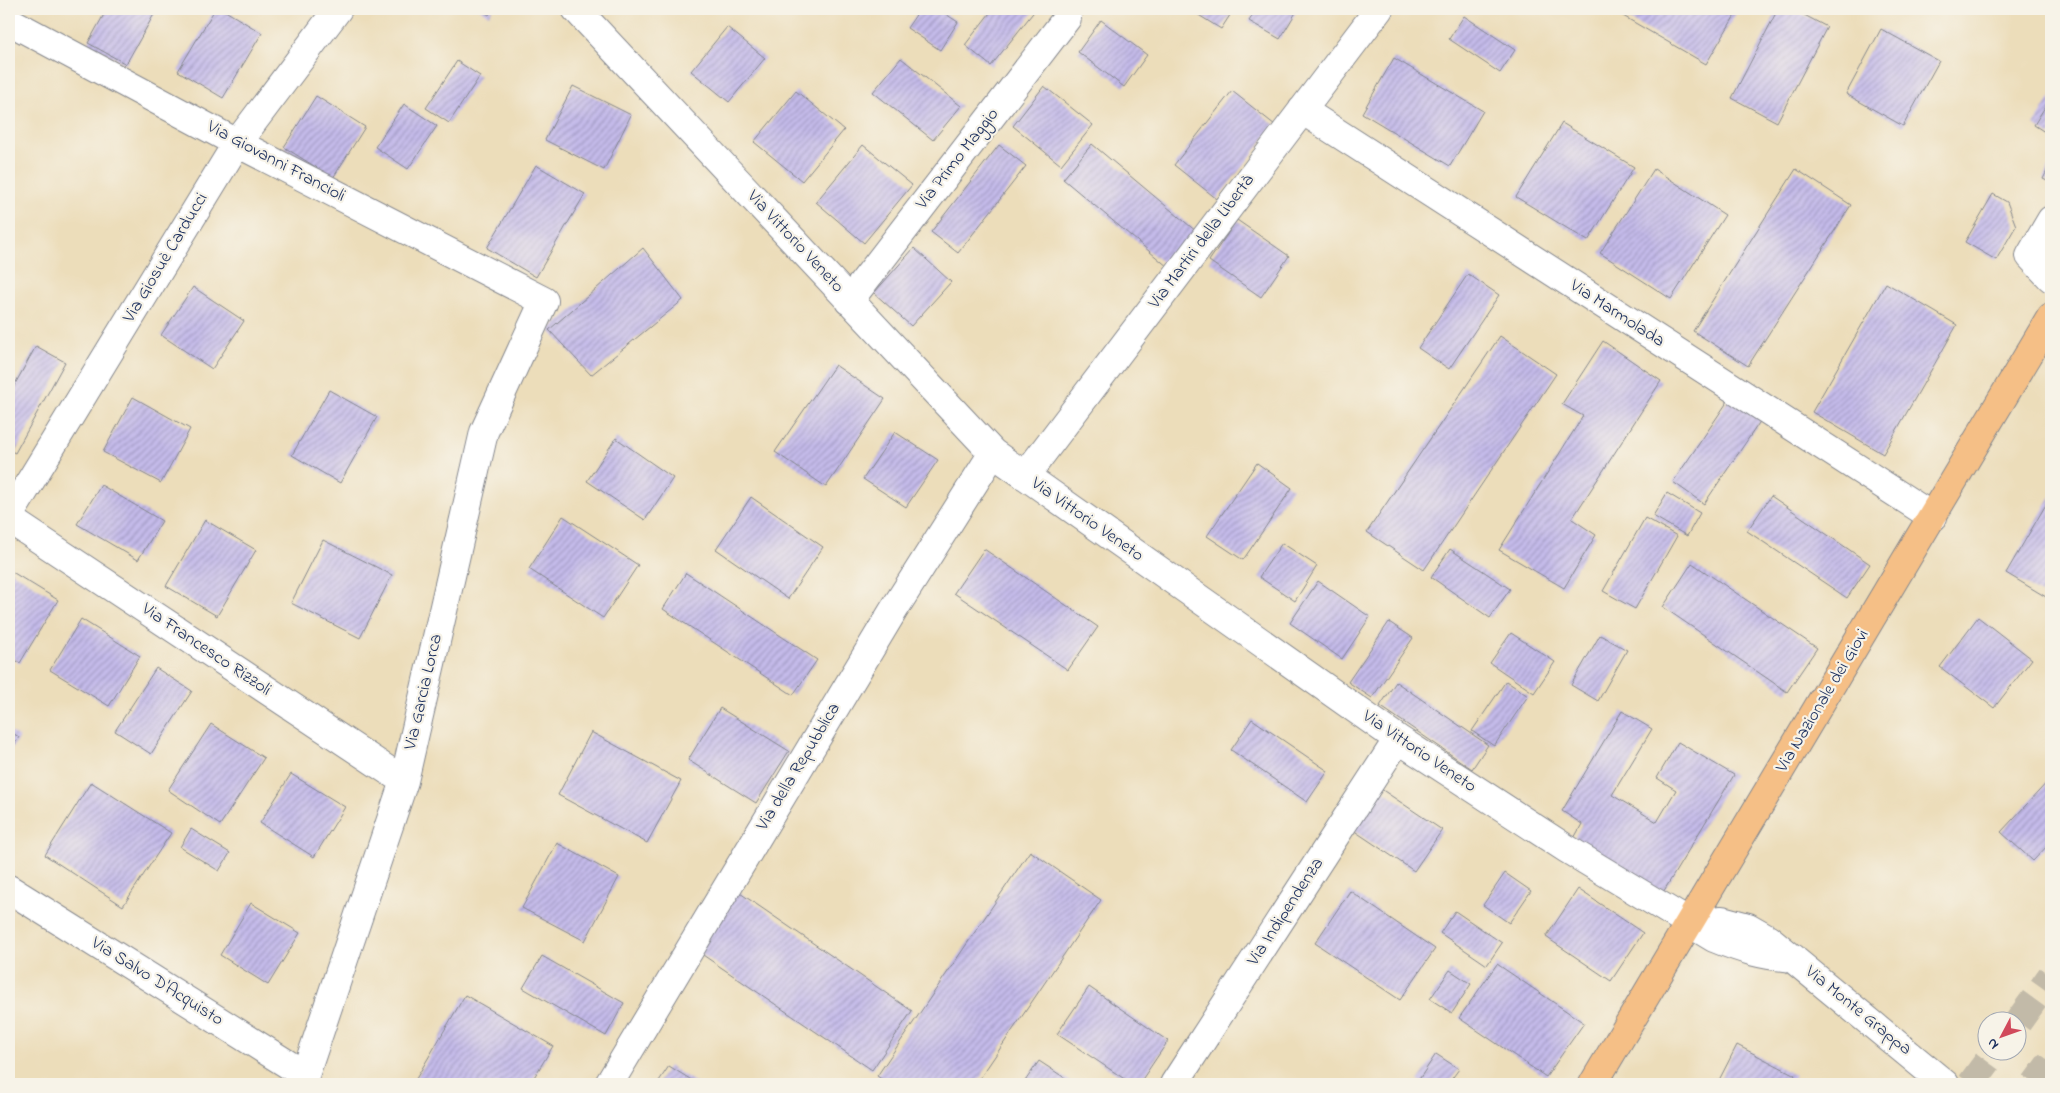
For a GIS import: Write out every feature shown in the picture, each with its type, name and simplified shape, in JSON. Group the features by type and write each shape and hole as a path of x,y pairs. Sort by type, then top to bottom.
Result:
{"main road":[{"name":"Via Nazionale dei Giovi","path":"1593,1084 2051,317"}],"street":[{"name":"Via Giosuè Carducci","path":"9,518 237,143 338,9"},
{"name":"Via Vittorio Veneto","path":"576,9 994,453 1398,739 1567,849 1690,923"},
{"name":"Via Martiri della Libertà","path":"1025,476 1379,9"},
{"name":"Via Primo Maggio","path":"849,300 1067,18"},
{"name":"Via Giovanni Francioli","path":"9,21 237,143 544,301"},
{"name":"Via Marmolada","path":"1302,110 1933,517"},
{"path":"2051,220 2030,256 2051,278"},
{"name":"Via Garcia Lorca","path":"304,1080 404,781 484,432 544,301"},
{"name":"Via della Repubblica","path":"609,1084 893,611 994,453"},
{"name":"Via Francesco Rizzoli","path":"9,518 404,781"},
{"name":"Via Indipendenza","path":"1174,1084 1398,739"},
{"name":"Via Salvo D'Acquisto","path":"9,889 304,1080"},
{"name":"Via Monte Grappa","path":"1690,923 1714,938 1740,948 1763,955 1793,958 1945,1084"}],"building":[{"path":"107,9 157,9 126,64 88,43"},
{"path":"215,9 222,9 262,33 223,98 178,71"},
{"path":"479,9 493,9 489,15"},
{"path":"920,9 938,9 958,22 940,50 907,28"},
{"path":"993,9 1036,9 991,66 965,45"},
{"path":"1189,9 1234,9 1221,29"},
{"path":"1257,9 1298,9 1280,39 1249,21"},
{"path":"1611,9 1731,9 1737,12 1706,64"},
{"path":"1778,9 1793,9 1827,27 1777,122 1732,98"},
{"path":"1464,16 1515,50 1500,73 1449,39"},
{"path":"1101,20 1147,55 1124,87 1078,52"},
{"path":"727,27 765,58 729,102 691,71"},
{"path":"1881,29 1939,61 1903,126 1846,94"},
{"path":"901,58 961,106 933,140 873,92"},
{"path":"1394,58 1483,111 1450,166 1362,113"},
{"path":"457,61 480,76 449,123 426,108"},
{"path":"573,86 631,115 604,170 545,140"},
{"path":"1044,86 1093,125 1061,165 1013,126"},
{"path":"796,91 844,130 802,181 754,142"},
{"path":"1232,91 1275,125 1217,199 1174,165"},
{"path":"316,96 365,127 333,178 284,147"},
{"path":"2051,97 2051,136 2034,125"},
{"path":"404,104 437,126 408,169 375,147"},
{"path":"1562,123 1634,167 1588,241 1516,197"},
{"path":"1092,144 1197,232 1168,267 1063,179"},
{"path":"863,145 912,185 864,243 816,202"},
{"path":"999,145 1026,166 958,253 931,232"},
{"path":"2051,163 2051,183 2043,179"},
{"path":"536,165 585,194 536,277 487,248"},
{"path":"1654,169 1725,215 1671,299 1600,253"},
{"path":"1796,169 1851,205 1748,366 1693,331"},
{"path":"1993,194 2007,202 2016,226 1996,260 1965,242"},
{"path":"1237,220 1289,256 1261,297 1209,261"},
{"path":"643,248 683,300 591,375 549,330"},
{"path":"914,248 951,282 911,326 874,293"},
{"path":"1468,274 1499,295 1449,369 1418,348"},
{"path":"1886,283 1957,325 1883,454 1812,412"},
{"path":"193,287 244,321 212,369 161,335"},
{"path":"1500,336 1556,374 1424,570 1367,532"},
{"path":"1603,341 1661,381 1572,519 1596,535 1564,588 1499,550 1583,416 1562,404"},
{"path":"36,346 65,362 15,453 9,450 9,395"},
{"path":"835,365 885,399 826,487 775,452"},
{"path":"329,390 377,417 340,483 292,455"},
{"path":"133,397 190,429 161,483 103,452"},
{"path":"1730,398 1761,420 1704,504 1673,482"},
{"path":"895,432 938,460 906,507 863,479"},
{"path":"616,438 673,478 645,520 587,481"},
{"path":"1257,463 1292,488 1243,560 1207,536"},
{"path":"101,485 162,521 138,560 77,524"},
{"path":"1667,493 1700,513 1687,536 1653,516"},
{"path":"1771,496 1870,564 1847,598 1747,531"},
{"path":"2051,496 2051,600 2006,573"},
{"path":"751,497 823,547 788,599 716,549"},
{"path":"563,516 638,565 603,618 529,569"},
{"path":"1645,518 1677,536 1635,609 1603,591"},
{"path":"205,520 256,550 217,616 166,586"},
{"path":"323,540 392,575 360,638 291,603"},
{"path":"1282,543 1317,566 1295,601 1259,577"},
{"path":"984,549 1098,627 1068,670 954,593"},
{"path":"1450,549 1510,589 1490,618 1431,577"},
{"path":"1692,563 1817,648 1787,692 1663,607"},
{"path":"9,570 58,600 20,663 9,656"},
{"path":"686,573 817,660 793,695 663,609"},
{"path":"1318,581 1370,617 1342,659 1290,623"},
{"path":"1978,617 2032,659 1994,708 1940,667"},
{"path":"81,619 140,656 109,706 50,670"},
{"path":"1389,622 1413,638 1372,698 1348,682"},
{"path":"1511,633 1555,662 1534,693 1490,663"},
{"path":"1600,635 1627,650 1598,701 1571,685"},
{"path":"156,668 192,691 151,754 115,731"},
{"path":"1506,681 1528,696 1494,746 1472,731"},
{"path":"1396,682 1488,745 1472,769 1380,706"},
{"path":"720,708 789,751 756,803 688,760"},
{"path":"1622,711 1652,729 1612,795 1657,822 1676,790 1657,778 1678,742 1734,775 1662,894 1573,840 1582,824 1562,811"},
{"path":"1252,719 1328,771 1307,802 1231,750"},
{"path":"211,724 264,758 220,825 168,790"},
{"path":"9,731 19,737 9,753"},
{"path":"591,732 681,781 647,843 558,795"},
{"path":"291,774 345,807 314,857 260,823"},
{"path":"2051,778 2051,842 2033,861 2001,832"},
{"path":"91,782 171,833 123,906 45,855"},
{"path":"1381,789 1442,830 1414,871 1353,830"},
{"path":"191,829 230,853 219,871 180,847"},
{"path":"557,843 619,877 585,941 522,908"},
{"path":"1030,851 1101,900 976,1084 889,1084 877,1076"},
{"path":"1505,873 1531,891 1509,923 1483,905"},
{"path":"1578,889 1643,933 1611,981 1546,937"},
{"path":"737,891 912,1011 872,1070 697,951"},
{"path":"1350,891 1435,949 1400,1000 1315,943"},
{"path":"251,903 300,933 268,985 220,955"},
{"path":"1455,911 1502,943 1487,965 1440,933"},
{"path":"542,956 624,1003 606,1036 523,988"},
{"path":"1497,964 1584,1023 1546,1077 1459,1018"},
{"path":"1450,970 1471,984 1452,1013 1430,999"},
{"path":"1089,987 1168,1041 1139,1084 1132,1084 1057,1034"},
{"path":"465,995 553,1046 530,1084 413,1084"},
{"path":"1737,1045 1795,1075 1790,1084 1717,1084"},
{"path":"1436,1054 1459,1069 1448,1084 1423,1084 1418,1081"},
{"path":"1039,1061 1074,1084 1023,1084"},
{"path":"669,1066 698,1084 657,1084"}],"tunnel":[{"path":"2027,1010 2051,976"},
{"path":"1971,1084 1989,1060"},
{"path":"2035,1084 2051,1062"}]}
